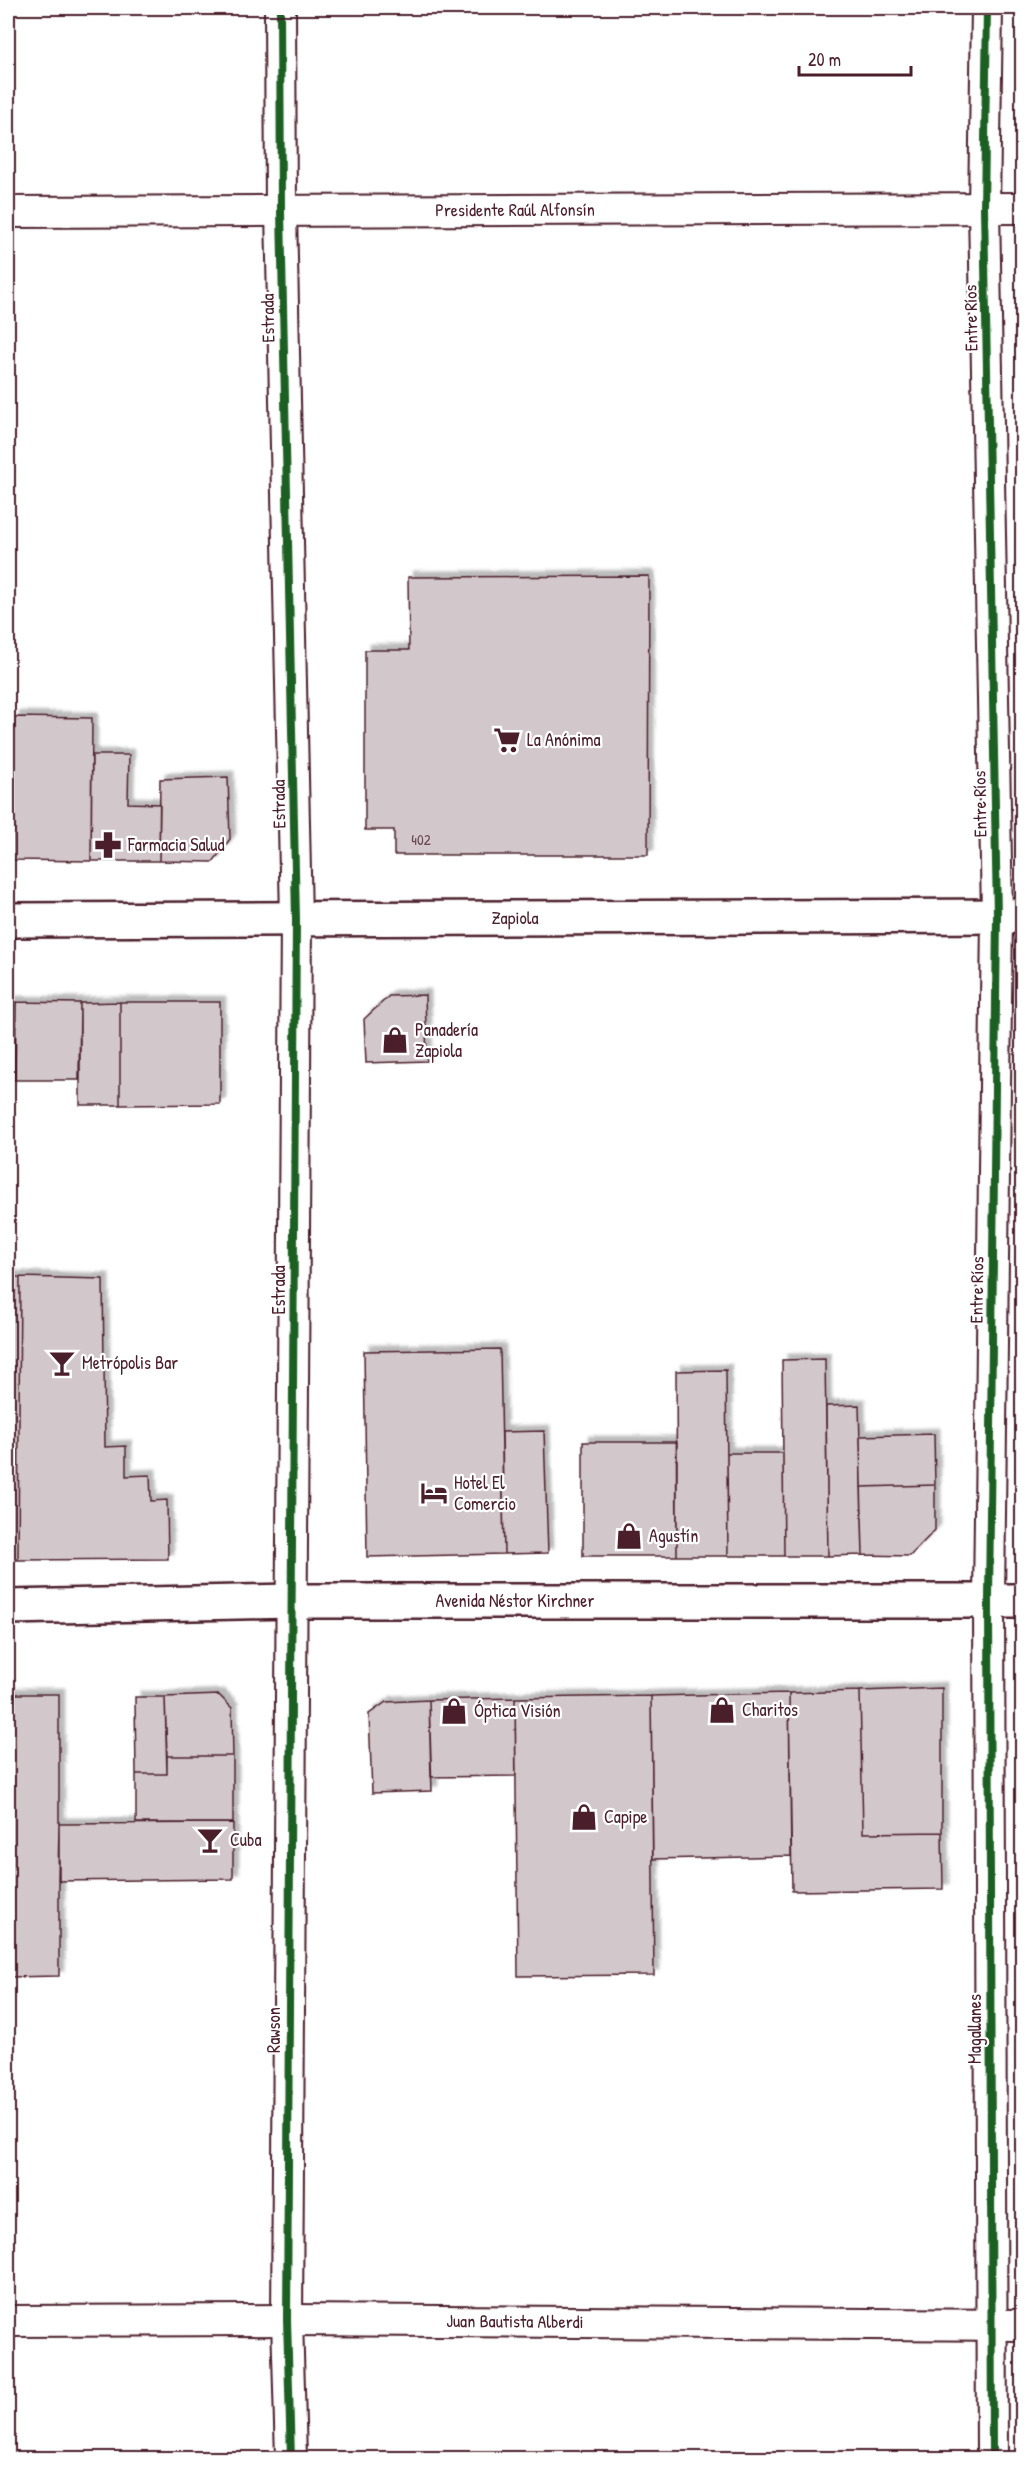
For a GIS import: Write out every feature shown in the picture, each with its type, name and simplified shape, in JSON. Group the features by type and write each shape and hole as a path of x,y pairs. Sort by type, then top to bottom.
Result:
{"main road":[{"name":"Zapiola","path":"8,920 1010,916"},
{"name":"Avenida Néstor Kirchner","path":"8,1607 291,1601 1023,1601"}],"street":[{"name":"Estrada","path":"280,8 281,211 297,919 291,1601"},
{"name":"Entre Ríos","path":"987,8 984,208 1010,916 988,1600"},
{"name":"Presidente Raúl Alfonsín","path":"8,212 1023,208"},
{"name":"Magallanes","path":"988,1600 992,2458"},
{"name":"Rawson","path":"291,1601 287,2320 291,2458"},
{"name":"Juan Bautista Alberdi","path":"8,2321 287,2320 1023,2325"}],"building":[{"name":"La Anónima","path":"649,576 648,855 394,855 394,830 365,830 365,650 409,650 408,577"},
{"path":"14,717 92,718 91,861 12,860"},
{"path":"8,731 13,731 12,860 8,860"},
{"path":"92,755 129,755 128,803 160,804 159,861 91,861"},
{"path":"228,777 230,839 213,862 159,861 160,779"},
{"name":"Panadería Zapiola","path":"425,995 427,1061 366,1063 364,1019 389,996"},
{"path":"8,1002 16,1002 15,1080 8,1080"},
{"path":"16,1002 80,1003 79,1080 15,1080"},
{"path":"120,1002 120,1105 80,1105 80,1003"},
{"path":"120,1002 220,1002 220,1104 120,1105"},
{"path":"8,1277 20,1277 18,1560 8,1560"},
{"name":"Metrópolis Bar","path":"20,1277 103,1279 105,1447 126,1446 126,1476 150,1475 151,1501 167,1500 168,1559 18,1560"},
{"name":"Hotel El Comercio","path":"500,1349 504,1554 367,1557 364,1351"},
{"path":"825,1359 828,1556 784,1556 782,1360"},
{"path":"726,1370 728,1556 677,1556 676,1371"},
{"path":"859,1405 863,1555 828,1556 826,1406"},
{"path":"544,1431 548,1553 504,1554 502,1432"},
{"path":"934,1434 935,1485 861,1487 860,1436"},
{"path":"583,1442 677,1442 677,1556 583,1556"},
{"path":"727,1453 783,1453 784,1556 728,1556"},
{"path":"935,1485 935,1530 910,1556 863,1555 861,1487"},
{"path":"942,1688 942,1832 863,1833 860,1691"},
{"path":"860,1691 863,1833 942,1832 943,1889 792,1891 789,1693"},
{"path":"789,1693 791,1856 653,1859 651,1696"},
{"path":"8,1694 59,1694 59,1976 8,1977"},
{"path":"219,1695 232,1708 233,1756 167,1756 165,1697"},
{"name":"Capipe","path":"651,1696 654,1975 518,1976 515,1698"},
{"path":"135,1697 165,1697 167,1774 136,1774"},
{"path":"515,1698 516,1776 431,1777 429,1700"},
{"path":"429,1700 432,1791 372,1793 369,1714 386,1702"},
{"path":"167,1756 233,1756 233,1823 136,1823 136,1774 167,1774"},
{"path":"233,1823 233,1879 58,1881 59,1824"}],"cycle path":[{"path":"280,8 281,211 296,919 287,2320 291,2458"},
{"path":"987,8 984,208 997,916 989,1600 992,2458"}],"place":[{"name":"La Anónima","path":"507,740"},
{"name":"Farmacia Salud","path":"108,845"},
{"name":"Panadería Zapiola","path":"395,1040"},
{"name":"Metrópolis Bar","path":"62,1363"},
{"name":"Hotel El Comercio","path":"434,1493"},
{"name":"Agustín","path":"629,1536"},
{"name":"Charitos","path":"722,1710"},
{"name":"Óptica Visión","path":"454,1711"},
{"name":"Capipe","path":"584,1817"},
{"name":"Cuba","path":"210,1840"}]}
